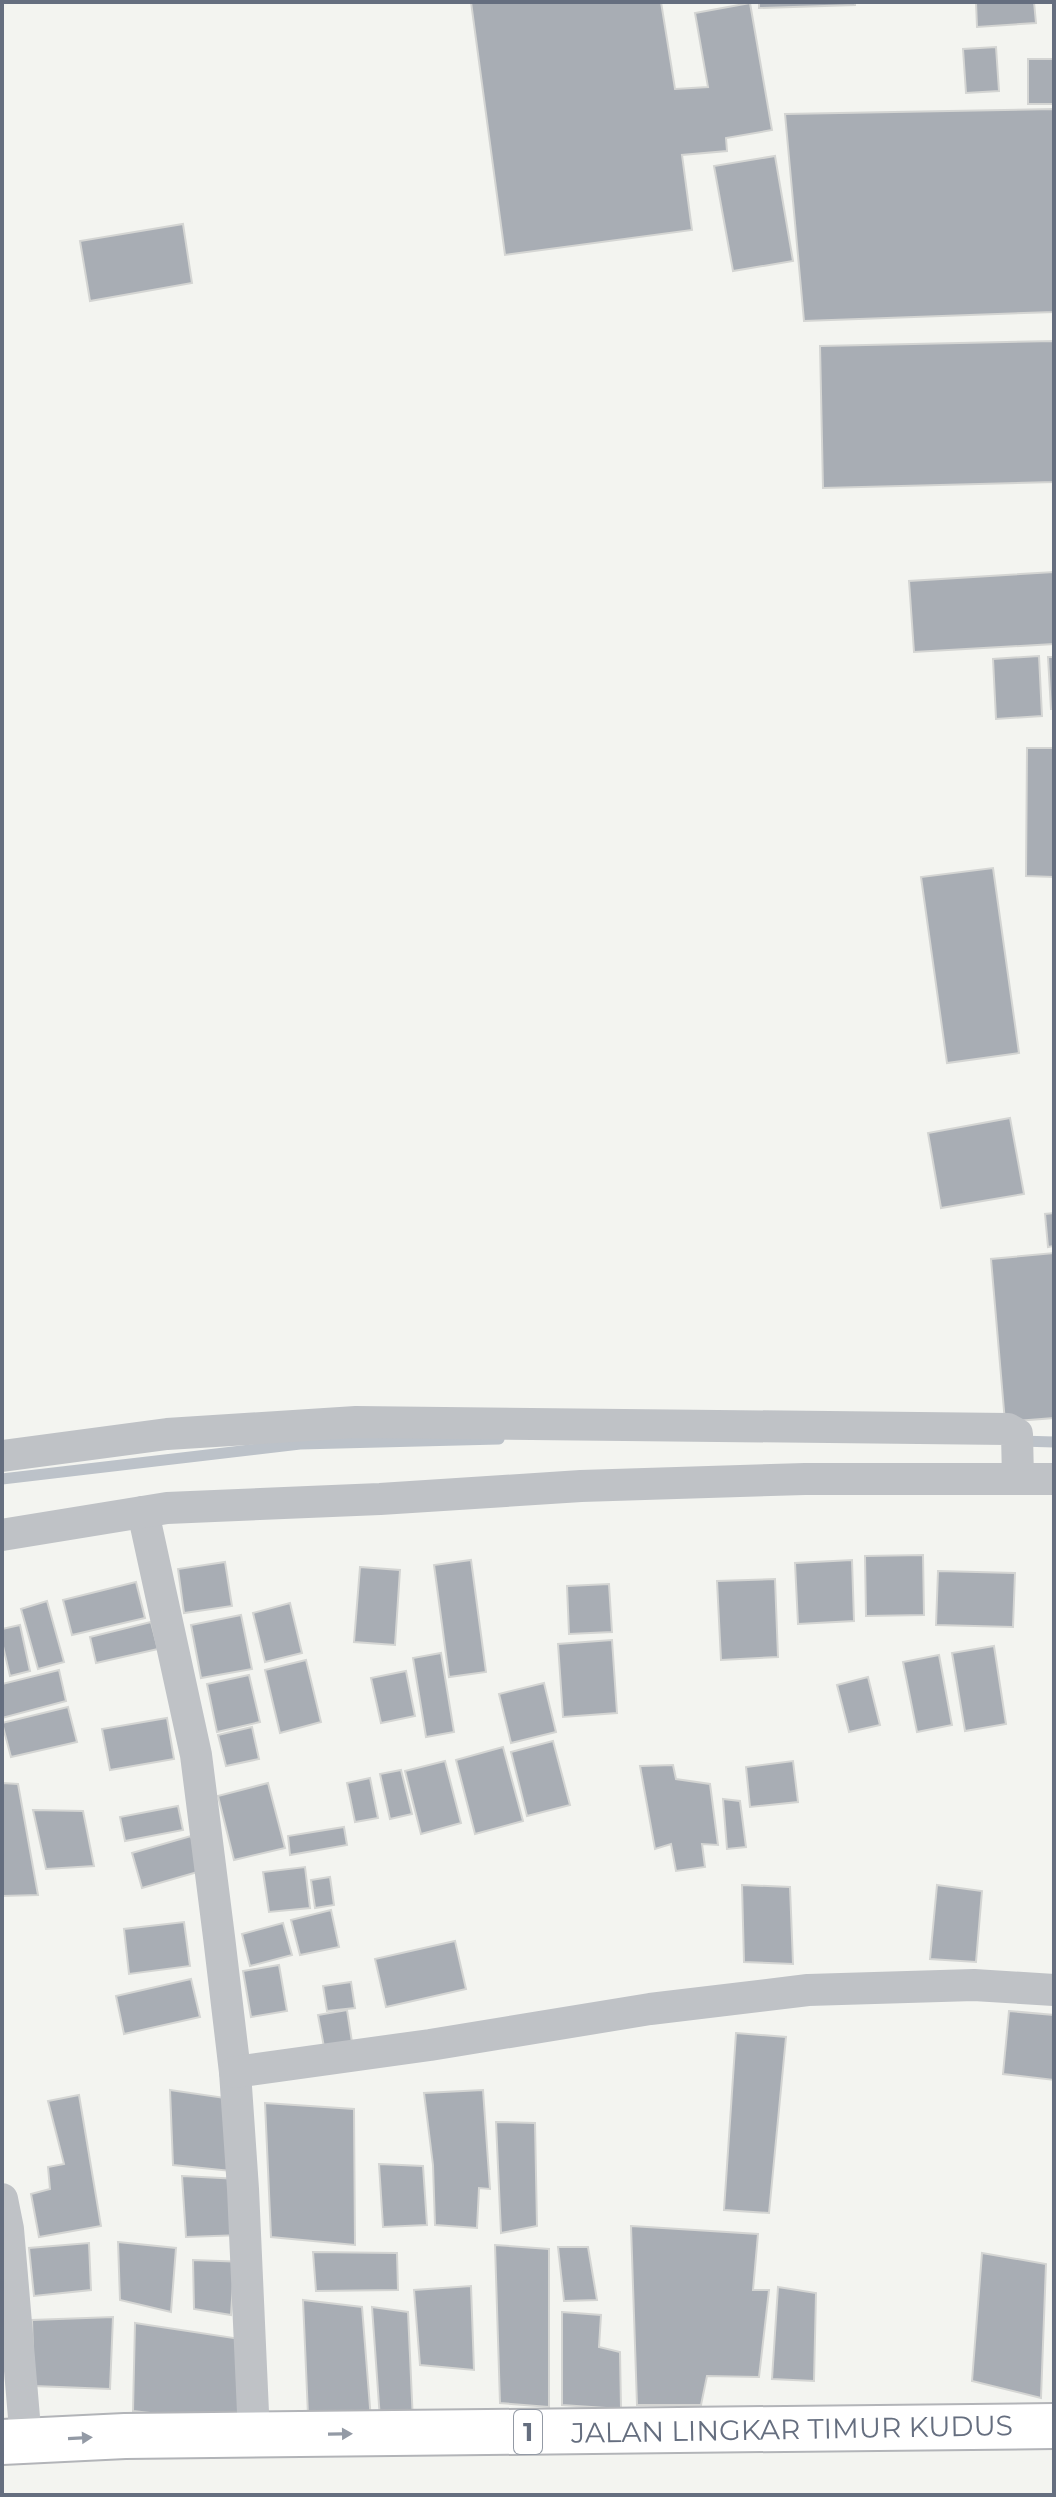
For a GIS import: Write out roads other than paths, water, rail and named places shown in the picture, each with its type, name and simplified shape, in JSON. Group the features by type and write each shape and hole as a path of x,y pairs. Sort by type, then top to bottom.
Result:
{"highway":[{"name":"JALAN LINGKAR TIMUR KUDUS","path":"14,2441 254,2435 1054,2426"}],"street":[{"path":"2,1456 167,1434 356,1422 1008,1429 1014,1430 1018,1439 1018,1476"},
{"path":"2,1535 167,1508 595,1486 805,1479 1018,1476 1054,1479"},
{"path":"143,1512 196,1755 235,2072 254,2435"},
{"path":"235,2072 430,2045 650,2009 808,1990 974,1985 1054,1990"},
{"path":"2,2199 8,2229 14,2441"}],"waterway":[{"path":"2,1479 300,1444 499,1439"},
{"path":"1020,1441 1054,1442"}]}
